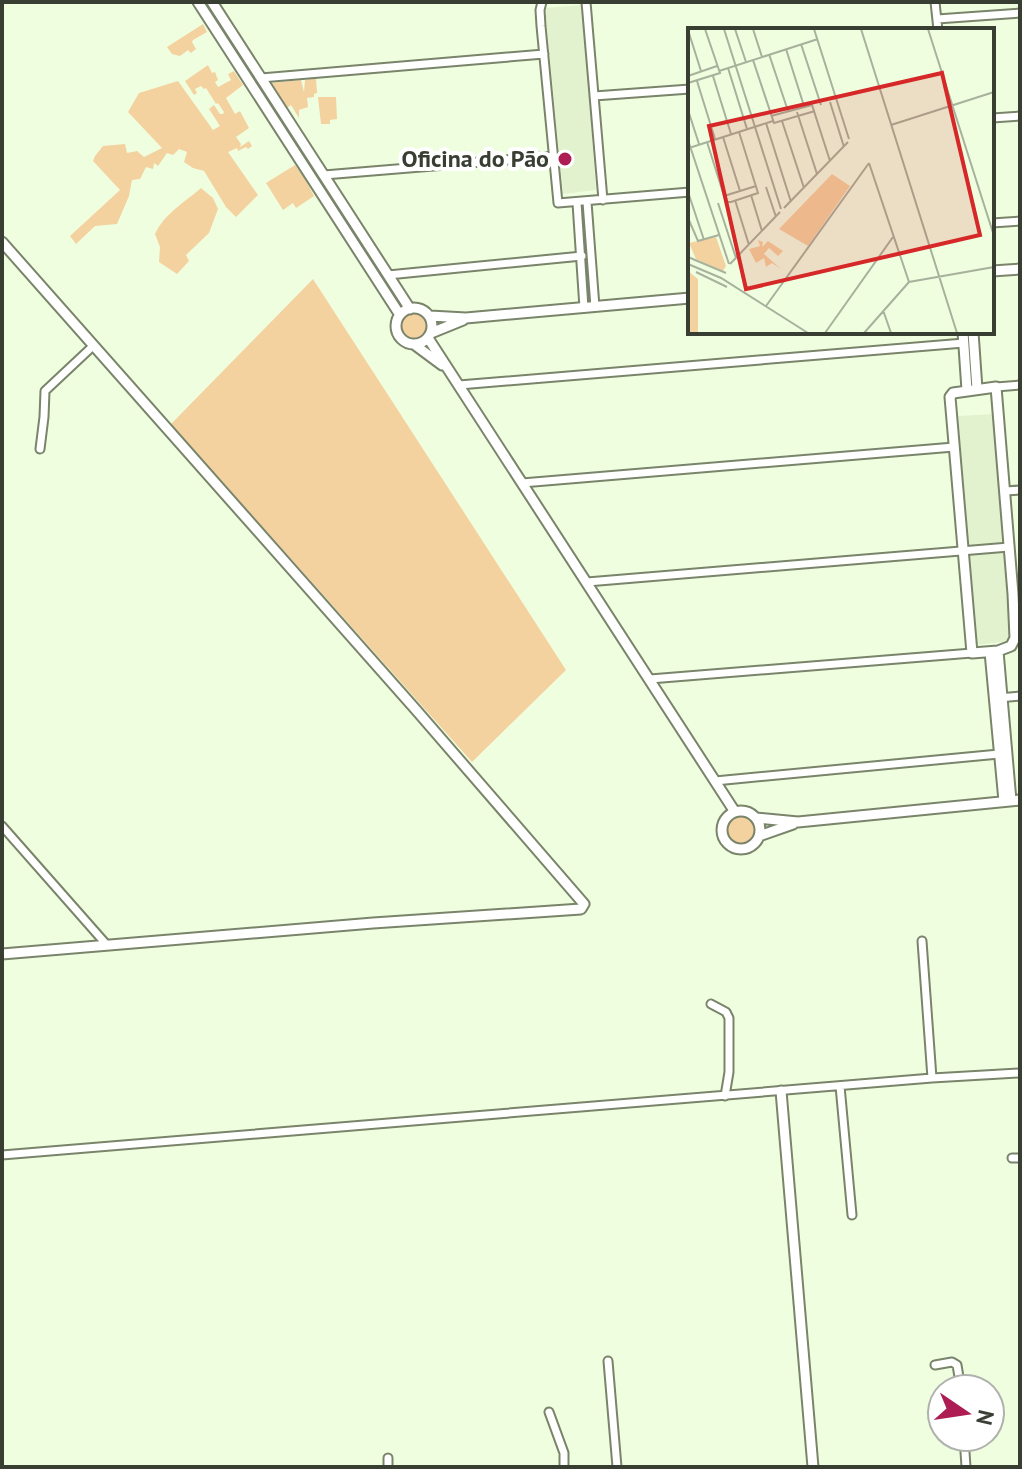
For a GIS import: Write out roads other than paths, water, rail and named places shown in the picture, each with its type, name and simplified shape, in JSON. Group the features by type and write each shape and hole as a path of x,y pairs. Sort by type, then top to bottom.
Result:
{"street":[{"path":"198,2 327,179 410,309"},
{"path":"212,2 320,190 400,315"},
{"path":"542,2 540,10 558,203 688,192"},
{"path":"586,2 603,200"},
{"path":"935,2 938,28"},
{"path":"937,19 1020,13"},
{"path":"262,86 544,54"},
{"path":"594,96 688,89"},
{"path":"994,118 1020,116"},
{"path":"327,179 554,156"},
{"path":"320,190 327,179"},
{"path":"587,202 589,307"},
{"path":"577,203 589,307"},
{"path":"994,223 1020,221"},
{"path":"2,242 584,904 581,909 2,954"},
{"path":"388,275 582,256"},
{"path":"994,271 1020,269"},
{"path":"445,366 404,341 396,326 400,315 410,309 421,309 430,316 466,318 688,298"},
{"path":"430,316 433,327 430,336 445,366 735,812"},
{"path":"415,345 466,318"},
{"path":"972,389 973,334"},
{"path":"459,385 963,338 972,389"},
{"path":"40,449 45,391 93,346"},
{"path":"972,653 950,397 953,393 972,389 1020,385"},
{"path":"650,679 994,652 1011,646 1015,641 1016,594 1009,547 996,387"},
{"path":"522,483 954,447"},
{"path":"1005,491 1020,490"},
{"path":"587,582 1009,547"},
{"path":"994,652 1012,801"},
{"path":"999,698 1020,696"},
{"path":"999,698 999,754 1012,801"},
{"path":"715,781 999,754"},
{"path":"798,822 759,836 752,845 741,849 726,841 723,835 723,824 735,812 747,812 756,818 798,822 1012,801"},
{"path":"756,818 759,836"},
{"path":"2,826 106,944"},
{"path":"922,941 932,1078"},
{"path":"711,1004 726,1012 729,1018 729,1072 725,1096"},
{"path":"2,1155 1020,1073"},
{"path":"840,1086 852,1215"},
{"path":"781,1091 813,1467"},
{"path":"608,1361 617,1467"},
{"path":"935,1365 952,1362 957,1365 958,1373"},
{"path":"549,1412 564,1453 564,1467"}],"place":[{"name":"Oficina do Pão","path":"565,159"}]}
